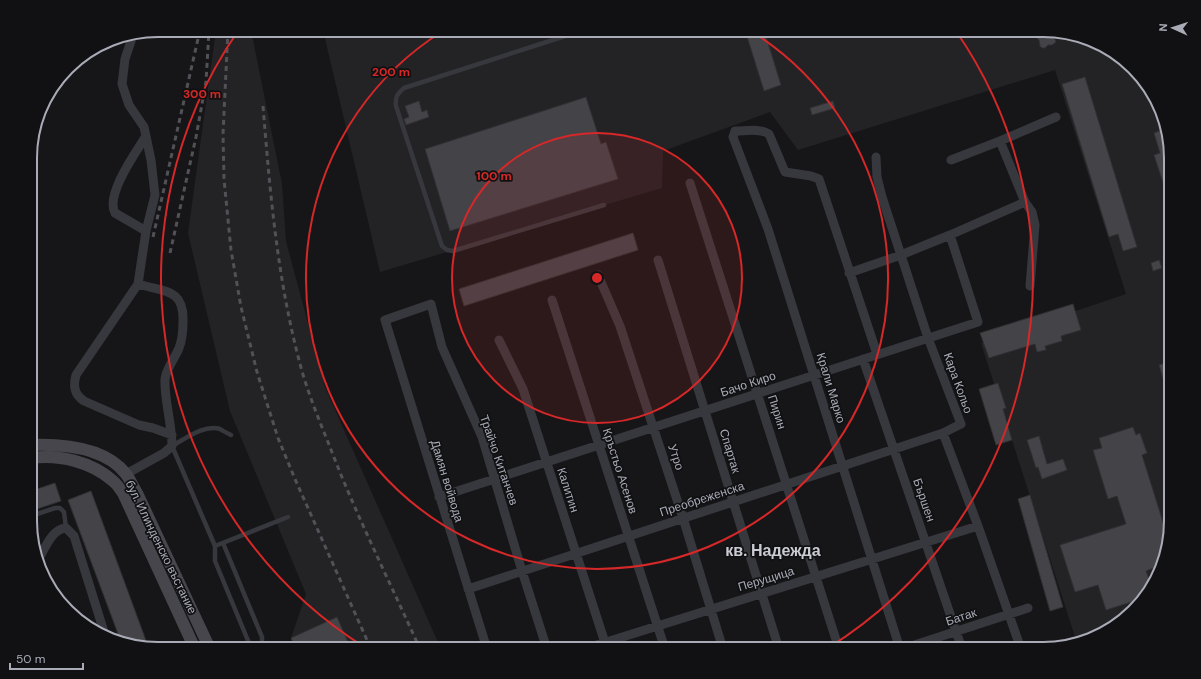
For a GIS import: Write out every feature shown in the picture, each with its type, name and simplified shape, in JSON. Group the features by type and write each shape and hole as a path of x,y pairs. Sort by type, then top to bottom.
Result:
{"main road":[{"name":"бул. Илинденско въстание","path":"37,445 64,445 88,450 111,460 126,474 140,500 207,642"},
{"name":"бул. Илинденско въстание","path":"37,458 54,457 74,460 97,470 114,481 123,493 192,642"}],"street":[{"path":"131,40 125,59 122,84 129,105 144,127 151,160 155,195 146,231 138,284 76,375 74,383 75,391 79,398 84,401 139,425 172,435"},
{"path":"951,160 1056,117"},
{"name":"Крали Марко","path":"849,272 819,179 783,171 769,134 764,131 735,132 733,137 768,229 899,642"},
{"path":"146,136 127,168 114,194 112,202 112,208 115,213 146,231"},
{"path":"1000,141 1025,202 1032,212 1035,225 1030,286"},
{"name":"Кара Кольо","path":"876,157 877,177 882,197 928,338 961,424 943,433"},
{"name":"Пирин","path":"690,183 837,642"},
{"path":"877,354 849,272 901,255 1025,202"},
{"name":"Бачо Киро","path":"440,497 978,322 950,235"},
{"name":"Спартак","path":"658,260 777,642"},
{"name":"Утро","path":"598,275 620,326 654,427 721,642"},
{"path":"126,474 164,453 172,446 165,378 180,346 183,329 183,312 180,300 169,292 138,284"},
{"name":"Кръстьо Асенов","path":"552,300 662,642"},
{"name":"Трайчо Китанчев","path":"385,320 431,304 442,347 482,437 545,642"},
{"name":"Дамян войвода","path":"385,320 485,642"},
{"name":"Калитин","path":"499,340 523,389 605,642"},
{"name":"Бършен","path":"863,359 960,642"},
{"path":"943,433 978,526 1019,642"},
{"name":"Преобреженска","path":"468,589 943,433"},
{"name":"Перущица","path":"616,642 657,626 710,609 978,526"},
{"path":"41,554 55,532 61,528 66,528 74,536 103,629"},
{"name":"Батак","path":"924,642 1028,608"}],"lane":[{"path":"562,37 404,88 395,98 396,106 442,246 447,250 453,251 604,206"},
{"path":"231,435 219,429 209,429 200,431 172,446 215,546 215,561 249,642"},
{"path":"37,514 55,508 60,508 64,512 66,528"},
{"path":"215,546 288,517"},
{"path":"223,543 262,637 262,642"}],"shaded area":[{"path":"215,37 252,37 282,184 286,241 325,387 438,642 293,642 291,638 306,594 230,411 188,233"},
{"path":"325,37 1043,37 1059,38 1089,46 1104,53 1117,62 1129,72 1139,84 1155,112 1162,134 1164,150 1164,529 1162,545 1155,567 1148,582 1129,607 1097,630 1075,638 981,343 1126,294 1055,70 798,150 770,112 663,151 662,188 380,272"}],"building":[{"path":"747,37 766,37 781,85 764,91"},
{"path":"1036,37 1054,38 1056,42 1042,48 1039,40"},
{"path":"1085,77 1137,247 1123,251 1118,234 1109,237 1062,84"},
{"path":"586,97 601,144 606,142 618,179 450,231 425,149"},
{"path":"419,101 422,112 427,110 429,117 406,125 404,119 409,117 405,106"},
{"path":"833,101 835,108 812,115 810,108"},
{"path":"1161,130 1162,134 1164,150 1164,186 1154,155 1160,153 1154,133"},
{"path":"633,233 638,250 464,306 459,289"},
{"path":"1159,260 1162,268 1153,271 1151,263"},
{"path":"1073,304 1081,330 1061,336 1062,341 1045,346 1046,350 1037,352 1035,344 989,358 980,333"},
{"path":"1164,363 1164,382 1159,365"},
{"path":"998,383 1006,408 1003,409 1012,440 996,445 979,389"},
{"path":"1133,427 1136,435 1140,433 1147,453 1142,455 1164,525 1162,545 1155,567 1146,571 1149,579 1148,582 1134,601 1106,610 1098,585 1075,592 1060,545 1126,524 1117,496 1108,499 1093,450 1102,448 1099,438"},
{"path":"1039,436 1047,464 1063,459 1067,470 1042,479 1038,467 1036,468 1027,440"},
{"path":"55,483 61,501 37,509 37,489"},
{"path":"91,491 146,641 119,635 68,500"},
{"path":"1030,495 1063,607 1050,611 1018,499"},
{"path":"337,617 348,642 293,642 291,638"}],"railway":[{"path":"153,237 198,37"},
{"path":"170,253 196,137 206,82 209,37"},
{"path":"228,37 223,134 224,179 231,250 241,307 257,372 278,438 368,642"},
{"path":"263,106 275,234 291,328 308,391 349,495 417,642"}],"district":[{"name":"кв. Надежда","path":"773,550"}]}
